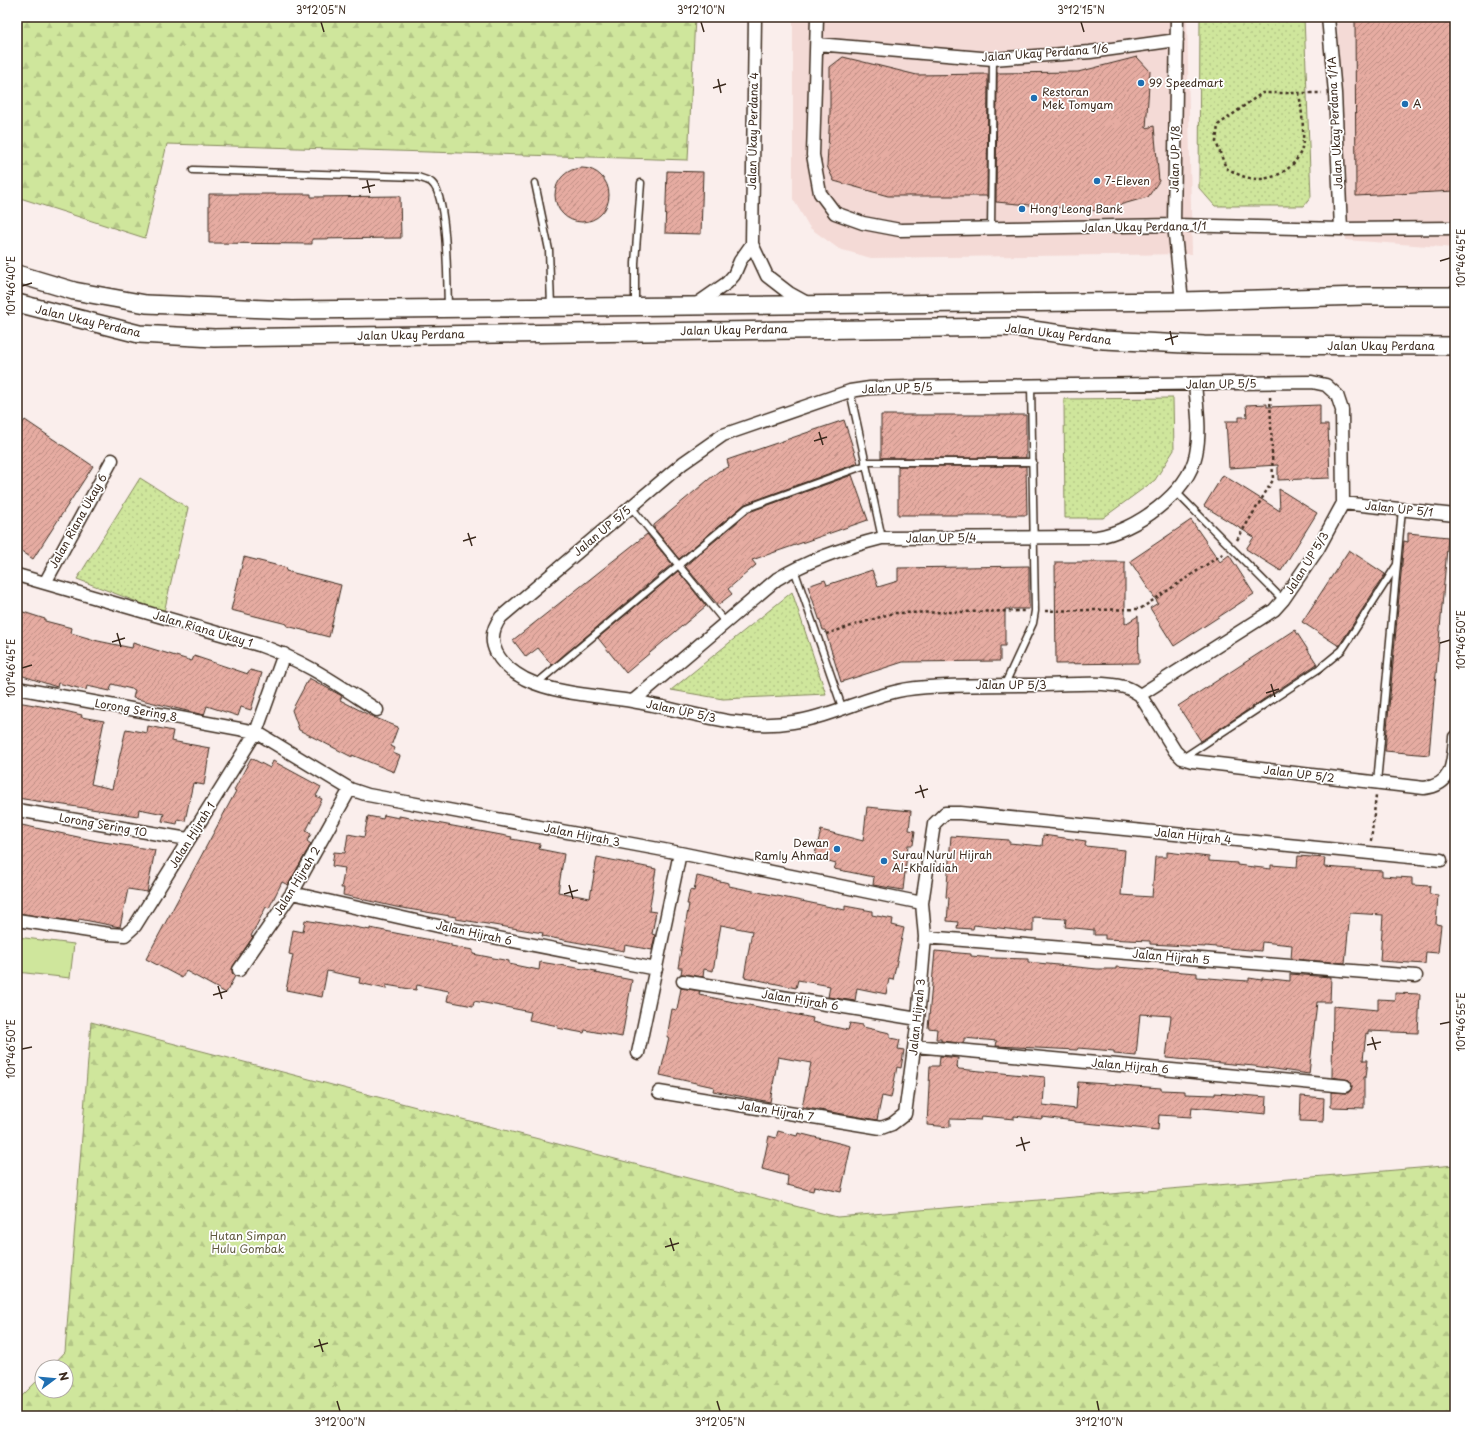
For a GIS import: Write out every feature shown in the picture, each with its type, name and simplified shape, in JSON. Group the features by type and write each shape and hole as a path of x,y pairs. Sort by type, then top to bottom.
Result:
{"street":[{"name":"Jalan Ukay Perdana 4","path":"755,17 752,244 767,276 789,293 810,305"},
{"path":"817,17 817,44"},
{"name":"Jalan UP 1/8","path":"1177,17 1174,225 1182,301"},
{"name":"Jalan Ukay Perdana 1/1A","path":"1328,17 1334,93 1341,229"},
{"name":"Jalan Ukay Perdana 1/6","path":"817,44 993,59 1090,52 1177,40"},
{"name":"Jalan Ukay Perdana 1/1","path":"817,44 813,155 820,193 835,213 863,223 900,230 1174,225 1341,229 1455,228"},
{"path":"694,306 727,283 734,275 740,261 752,244"},
{"path":"17,274 74,291 146,304 291,310 1182,301 1364,296 1455,296"},
{"name":"Jalan Ukay Perdana","path":"17,303 138,334 214,338 1011,327 1104,340 1204,345 1455,346"},
{"name":"Jalan UP 5/5","path":"494,647 493,629 501,616 631,506 683,464 723,435 850,391 870,388 902,387 1312,382 1326,385"},
{"name":"Jalan UP 5/4","path":"633,701 777,579 794,569 860,544 882,538 1096,537 1113,534 1136,523 1175,492 1187,475 1196,457 1199,437 1195,384"},
{"name":"Jalan UP 5/3","path":"494,647 500,660 510,670 526,679 548,687 633,701 734,722 759,724 793,722 843,710 896,691 914,688 1005,684 1107,684 1126,687 1140,695 1263,617 1283,600 1318,549 1343,503 1342,410 1337,395 1326,385"},
{"name":"Jalan Riana Ukay 6","path":"45,583 112,460"},
{"name":"Jalan UP 5/1","path":"1343,503 1455,516"},
{"name":"Jalan Riana Ukay 1","path":"17,575 259,645 284,654 313,668 377,710"},
{"name":"Jalan Hijrah 1","path":"17,920 109,934 125,935 135,926 256,732 284,654"},
{"name":"Lorong Sering 8","path":"17,688 256,732"},
{"path":"1140,695 1175,751 1182,758"},
{"name":"Jalan Hijrah 3","path":"256,732 350,789 368,795 680,853 922,903"},
{"name":"Jalan UP 5/2","path":"1182,758 1192,761 1424,788 1434,787 1442,782 1453,765 1455,737"},
{"name":"Jalan Hijrah 2","path":"239,970 292,893 350,789"},
{"name":"Lorong Sering 10","path":"17,810 188,839"},
{"name":"Jalan Hijrah 3","path":"892,1124 905,1114 915,1046 925,937 922,903 934,824 945,813"},
{"name":"Jalan Hijrah 4","path":"945,813 960,813 1442,860"},
{"path":"638,1053 680,853"},
{"name":"Jalan Hijrah 6","path":"292,893 447,928 656,969"},
{"name":"Jalan Hijrah 5","path":"925,937 1416,976"},
{"name":"Jalan Hijrah 6","path":"682,981 918,1019"},
{"name":"Jalan Hijrah 6","path":"915,1046 1345,1086"},
{"name":"Jalan Hijrah 7","path":"659,1092 881,1128 892,1124"}],"lane":[{"path":"991,229 993,59"},
{"path":"193,170 418,177 432,183 439,196 443,215 448,308"},
{"path":"635,306 635,263 641,182"},
{"path":"535,183 549,250 551,307"},
{"path":"1005,684 1034,623 1036,611 1031,386"},
{"path":"850,391 882,538"},
{"path":"537,683 747,508 866,463 1033,462"},
{"path":"1175,492 1283,600"},
{"path":"631,506 725,622"},
{"path":"1377,783 1402,509"},
{"path":"1182,758 1320,668 1342,650 1396,566"},
{"path":"794,569 843,710"}],"path":[{"path":"1299,93 1302,116 1302,150 1290,168 1269,179 1246,178 1226,168 1216,142 1218,125 1262,93 1299,93 1334,93"},
{"path":"818,637 893,613 1140,609 1232,548 1273,480 1270,383"},
{"path":"1370,853 1377,783"}],"shaded area":[{"path":"793,17 1187,17 1192,254 871,258 839,249 810,228 793,199"},
{"name":"A","path":"1337,17 1455,17 1455,248 1346,240"}],"green space":[{"path":"17,17 695,17 688,160 167,144 145,238 17,197"},
{"path":"1200,17 1304,17 1311,197 1304,206 1215,206 1199,188"},
{"path":"1173,398 1174,450 1155,480 1103,518 1065,518 1064,399"},
{"path":"140,478 188,508 164,612 77,579"},
{"path":"792,592 826,694 723,699 671,690"},
{"path":"17,937 74,944 70,978 17,972"},
{"name":"Hutan Simpan Hulu Gombak","path":"91,1022 837,1217 1455,1165 1455,1416 17,1416 17,1401 34,1384 34,1399 74,1399 74,1359 58,1359 65,1352"}],"building":[{"name":"A","path":"1355,17 1455,17 1455,191 1356,196"},
{"path":"843,57 917,75 988,74 987,196 888,196 834,181 827,166 830,113 830,67"},
{"path":"1137,57 1150,71 1146,128 1154,126 1159,181 1148,197 1098,211 996,202 997,73 1078,72"},
{"path":"582,168 592,170 601,176 607,185 609,195 607,205 601,214 592,220 582,222 572,220 563,214 557,205 555,195 557,185 563,176 572,170"},
{"path":"667,171 703,172 701,234 665,233"},
{"path":"209,194 311,194 311,197 400,196 401,238 312,239 312,244 209,243"},
{"path":"1267,404 1267,407 1320,405 1320,425 1328,425 1330,478 1278,480 1278,465 1229,468 1226,421 1239,421 1239,417 1247,417 1246,405"},
{"path":"881,415 1026,415 1026,458 881,458"},
{"path":"25,420 93,466 33,559 17,548 17,432"},
{"path":"844,420 858,463 745,504 679,559 654,528 654,525 719,471 729,467 727,460"},
{"path":"898,466 1026,466 1027,515 898,515"},
{"path":"852,475 868,520 752,560 756,565 728,589 732,594 718,605 685,566 749,512"},
{"path":"1223,475 1280,511 1279,489 1317,513 1281,571 1246,549 1254,537 1204,506"},
{"path":"1191,520 1220,562 1229,555 1254,594 1174,646 1150,608 1158,603 1130,561"},
{"path":"1408,533 1448,537 1429,755 1385,751 1404,541 1408,542"},
{"path":"647,534 672,564 552,665 538,648 526,657 513,640"},
{"path":"1349,550 1385,574 1339,646 1302,622"},
{"path":"244,557 287,568 286,571 341,585 329,637 287,626 287,624 231,610"},
{"path":"1055,562 1125,562 1125,624 1138,616 1139,663 1056,664"},
{"path":"1029,566 1029,609 1005,609 1005,646 1000,646 1000,661 903,662 841,682 825,630 823,630 808,586 825,580 827,585 872,570 878,587 898,581 898,568"},
{"path":"678,571 706,606 626,673 598,638"},
{"path":"17,610 45,619 45,621 72,628 71,633 98,641 132,648 133,643 192,661 194,656 248,674 250,670 262,673 251,710 241,707 238,716 207,706 204,715 133,698 135,690 112,684 110,691 87,686 86,690 58,683 57,687 17,674"},
{"path":"1295,630 1317,664 1201,741 1178,706"},
{"path":"309,678 342,696 340,700 371,716 398,727 391,746 395,748 393,753 400,756 394,772 352,755 352,757 299,730 292,710"},
{"path":"17,702 52,708 82,715 81,717 104,721 91,784 112,789 126,729 147,733 148,726 173,731 171,741 210,748 204,785 193,783 185,821 178,819 177,824 162,821 164,814 139,809 138,816 17,798"},
{"path":"251,758 270,768 273,761 321,787 316,796 322,799 306,831 311,834 307,841 311,844 288,885 282,882 269,908 266,907 251,936 253,937 233,966 232,973 235,976 226,993 186,971 182,978 146,959 236,791 234,790"},
{"name":"Surau Nurul Hijrah Al-Khalidiah","path":"867,807 911,811 909,830 915,831 913,845 908,845 903,890 873,885 874,877 834,869 836,864 814,858 821,830 863,841"},
{"path":"384,815 399,818 399,816 512,837 511,839 540,844 539,849 564,854 558,892 590,898 597,857 656,869 649,911 656,912 652,934 655,935 652,950 625,945 624,951 542,936 543,933 456,919 456,917 396,907 343,895 344,888 341,888 345,868 332,866 334,852 345,853 348,834 364,837 368,816 383,819"},
{"path":"17,824 97,841 155,850 147,892 128,889 120,927 79,919 78,922 17,913"},
{"path":"1043,835 1086,841 1085,846 1125,850 1121,895 1152,897 1155,857 1167,857 1167,852 1209,857 1209,861 1237,863 1237,865 1271,869 1271,865 1297,867 1298,856 1325,858 1324,867 1382,871 1382,876 1412,878 1412,885 1430,886 1429,894 1438,895 1436,924 1441,925 1438,953 1426,952 1425,964 1380,961 1383,915 1350,913 1345,963 1291,959 1292,945 1262,942 1261,951 1205,946 1150,944 1150,941 1105,939 1105,935 1094,935 1094,930 1065,927 1066,919 1033,917 1033,932 974,925 973,929 957,928 958,922 947,921 949,898 946,897 951,836 1009,840 1009,843 1042,846"},
{"path":"697,876 729,883 729,886 845,910 845,906 872,911 872,915 893,919 892,925 904,928 893,980 889,979 886,994 857,988 855,1001 828,997 830,986 798,980 796,988 744,977 752,931 721,925 713,971 704,969 703,977 681,974 682,968 678,968 689,904 687,904 690,890 694,891"},
{"path":"305,920 343,927 344,925 370,930 370,928 451,944 451,946 473,950 473,954 509,961 509,964 539,970 540,962 596,971 595,973 632,980 622,1037 585,1030 584,1033 557,1028 558,1026 529,1020 531,1012 474,1001 473,1006 447,1001 449,991 417,985 416,990 386,985 386,989 359,983 360,978 327,971 322,997 286,990 293,955 289,954 293,930 303,932"},
{"path":"935,951 971,954 971,956 993,958 1028,959 1028,962 1097,969 1116,969 1116,967 1197,973 1197,977 1233,980 1249,981 1249,978 1262,980 1262,978 1290,981 1290,974 1331,977 1330,1002 1317,1002 1309,1074 1254,1066 1166,1058 1171,1016 1140,1014 1136,1056 1114,1054 1114,1051 1078,1048 1077,1050 996,1046 997,1041 964,1038 964,1042 960,1043 941,1041 941,1039 936,1039 937,1029 928,1028"},
{"path":"681,988 700,991 699,995 813,1018 812,1022 848,1030 850,1023 863,1025 863,1027 890,1033 890,1038 900,1040 898,1049 904,1050 901,1068 897,1067 891,1098 882,1096 877,1120 802,1107 811,1063 778,1057 770,1102 713,1091 714,1087 660,1075 669,1037 667,1037 672,1009 677,1010"},
{"path":"1395,993 1420,994 1418,1033 1368,1031 1368,1034 1366,1033 1363,1060 1368,1060 1366,1077 1364,1077 1364,1108 1331,1107 1331,1092 1348,1093 1352,1086 1349,1080 1332,1077 1333,1006 1378,1010 1378,999 1395,1000"},
{"path":"940,1056 958,1058 957,1067 959,1069 1045,1077 1043,1105 1076,1109 1078,1082 1161,1088 1161,1090 1185,1091 1185,1094 1215,1095 1215,1093 1267,1097 1266,1114 1192,1107 1191,1117 1159,1115 1158,1130 1075,1122 1042,1117 1041,1119 1014,1116 1014,1119 982,1116 981,1120 950,1119 950,1127 927,1125 930,1066 939,1066"},
{"path":"1301,1096 1324,1098 1323,1122 1300,1121"},
{"path":"778,1131 797,1136 798,1133 851,1146 841,1192 814,1186 813,1191 787,1185 788,1176 762,1169 769,1136 776,1138"}],"place":[{"name":"99 Speedmart","path":"1141,83"},
{"name":"Restoran Mek Tomyam","path":"1034,98"},
{"name":"A","path":"1405,104"},
{"name":"7-Eleven","path":"1097,181"},
{"name":"Hong Leong Bank","path":"1022,209"},
{"name":"Dewan Ramly Ahmad","path":"837,849"},
{"name":"Surau Nurul Hijrah Al-Khalidiah","path":"884,861"}]}
